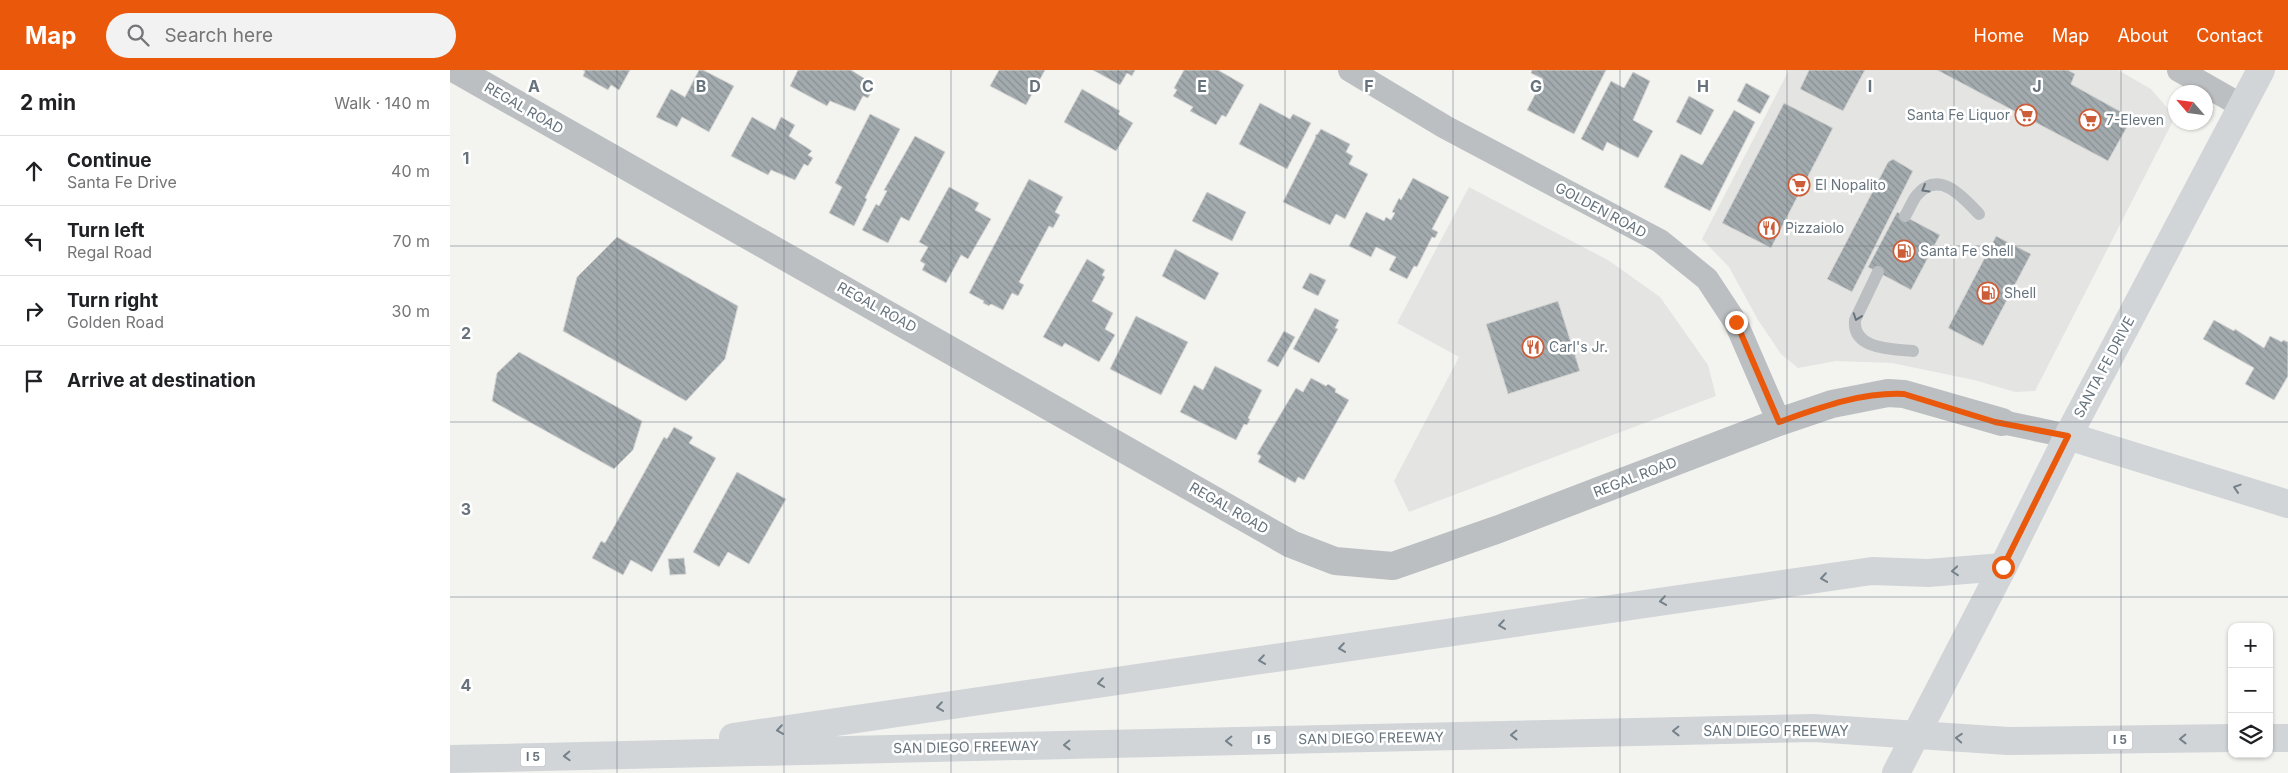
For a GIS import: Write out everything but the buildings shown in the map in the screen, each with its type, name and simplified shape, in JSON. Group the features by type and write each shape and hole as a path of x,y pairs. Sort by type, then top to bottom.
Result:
{"main road":[{"name":"SANTA FE DRIVE","path":"1896,773 2003,567 2068,436 2261,70"},
{"path":"2068,436 2288,504"},
{"path":"616,754 1872,571 1928,573 2003,567"},
{"name":"SAN DIEGO FREEWAY","path":"450,759 1813,728 2008,741 2228,738"},
{"path":"2273,738 2288,738"},
{"path":"696,773 716,752"}],"street":[{"name":"REGAL ROAD","path":"457,70 1291,544 1336,561 1393,566 1499,529 1779,422 1832,404 1888,394 1904,394 2002,422 2068,436"},
{"name":"GOLDEN ROAD","path":"1350,70 1445,127 1660,241 1707,279 1736,322 1779,422"},
{"path":"2179,70 2242,106"}],"lane":[{"path":"1905,216 1917,194 1932,185 1946,185 1962,196 1979,214"},
{"path":"1878,272 1855,320 1854,328 1859,336 1870,345 1914,351"}],"shaded area":[{"path":"1789,70 2118,70 2151,89 2168,109 2168,130 2035,391 2015,392 1974,380 1892,363 1836,361 1798,368 1781,354 1758,320 1729,267 1702,239"},
{"path":"1469,187 1608,260 1660,297 1708,365 1716,396 1409,512 1394,481 1459,357 1397,323"}],"place":[{"name":"Santa Fe Liquor","path":"2026,115"},
{"name":"7-Eleven","path":"2090,120"},
{"name":"El Nopalito","path":"1799,185"},
{"name":"Pizzaiolo","path":"1769,228"},
{"name":"Santa Fe Shell","path":"1904,251"},
{"name":"Shell","path":"1988,293"},
{"name":"Carl's Jr.","path":"1533,347"}],"route":[{"path":"1736,322 1760,373 1779,422 1832,404 1888,394 1904,394 1995,422 2068,436 2003,567"}]}
